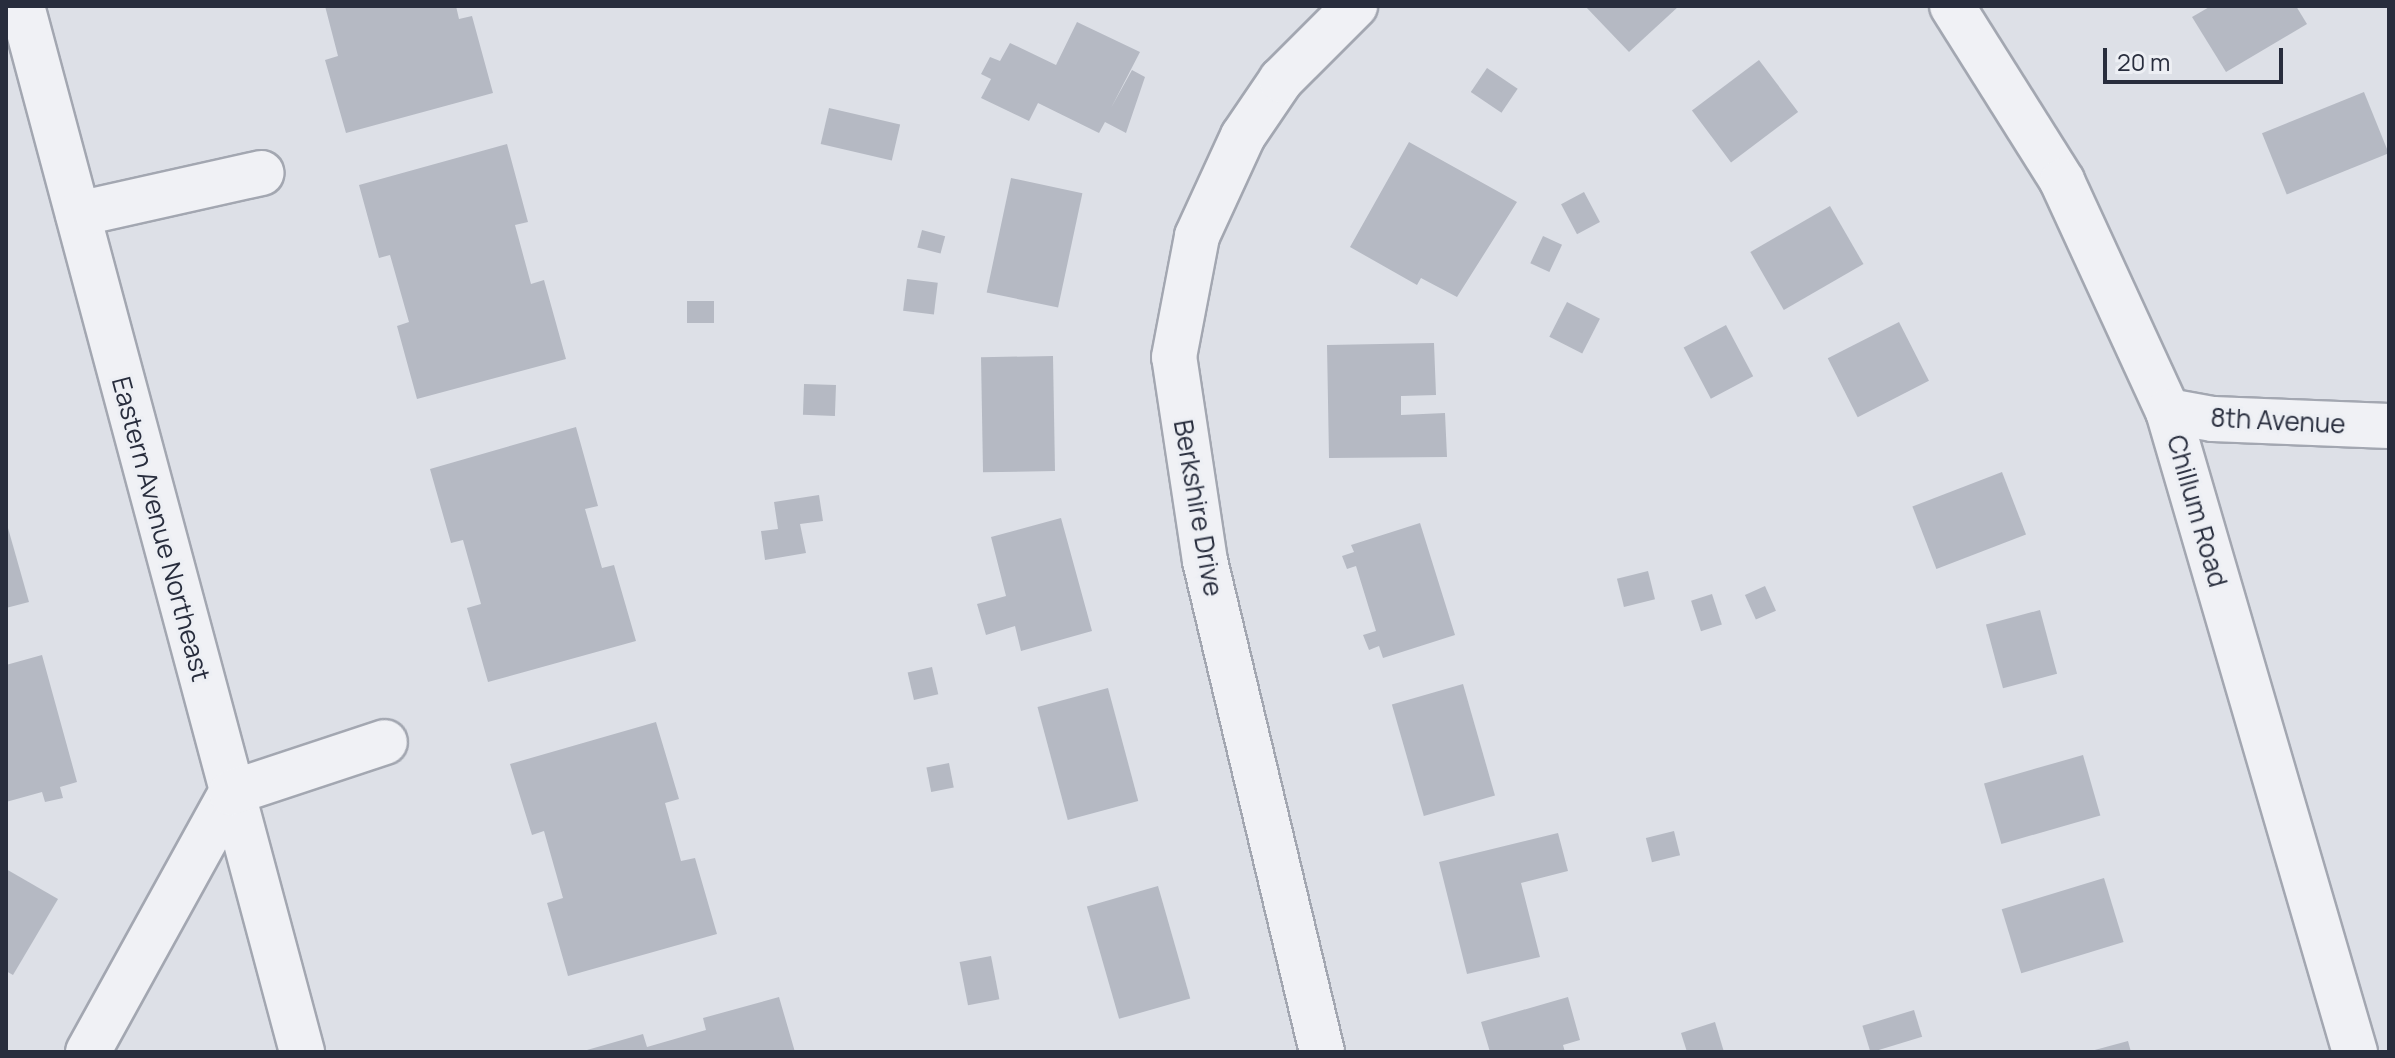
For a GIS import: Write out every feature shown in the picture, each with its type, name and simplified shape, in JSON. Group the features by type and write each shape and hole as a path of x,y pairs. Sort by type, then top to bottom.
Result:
{"street":[{"name":"Eastern Avenue Northeast","path":"22,6 302,1052"},
{"name":"Berkshire Drive","path":"1322,1052 1205,561 1174,357 1197,236 1243,136 1281,80 1355,6"},
{"name":"Chillum Road","path":"1952,6 2062,181 2168,411 2355,1052"},
{"path":"78,214 261,173"},
{"name":"8th Avenue","path":"2168,411 2213,419 2389,426"},
{"path":"88,1052 231,793 385,742"}],"building":[{"path":"325,6 456,6 459,19 472,16 493,93 346,133 325,60 338,56"},
{"path":"1585,6 1679,6 1629,52"},
{"path":"2211,6 2296,6 2307,24 2226,72 2192,17"},
{"path":"1077,22 1140,52 1111,108 1132,70 1145,77 1126,133 1105,122 1099,133 1038,103 1029,121 981,98 991,79 981,74 990,57 1000,61 1010,43 1056,65"},
{"path":"1759,60 1798,112 1731,162 1692,111"},
{"path":"1487,68 1518,89 1501,113 1471,92"},
{"path":"2364,92 2389,153 2287,194 2262,133"},
{"path":"829,108 900,124 892,160 821,144"},
{"path":"1409,142 1517,202 1457,297 1421,278 1417,285 1350,247"},
{"path":"507,144 528,222 515,225 531,284 544,280 566,359 417,399 397,326 409,322 390,255 379,258 359,185"},
{"path":"1011,178 1082,193 1058,308 987,292"},
{"path":"1584,192 1600,222 1577,234 1561,204"},
{"path":"1830,206 1864,264 1784,310 1750,252"},
{"path":"922,230 945,236 941,254 917,247"},
{"path":"1543,236 1562,245 1549,272 1530,263"},
{"path":"907,279 938,283 934,315 903,311"},
{"path":"687,301 714,301 714,323 687,323"},
{"path":"1567,302 1600,319 1582,354 1549,337"},
{"path":"1899,322 1929,381 1858,417 1828,358"},
{"path":"1726,325 1753,376 1711,399 1684,348"},
{"path":"1434,343 1436,395 1401,396 1401,415 1445,413 1447,457 1329,458 1327,345"},
{"path":"1053,356 1055,471 983,472 981,357"},
{"path":"804,384 836,385 835,416 803,415"},
{"path":"576,427 598,506 585,509 602,568 614,565 636,641 488,682 467,608 481,604 463,540 451,543 430,469"},
{"path":"2002,472 2026,535 1936,569 1912,506"},
{"path":"819,495 823,521 800,524 806,553 765,560 761,531 778,529 774,502"},
{"path":"1061,518 1092,631 1021,651 1015,626 986,635 977,604 1006,596 991,537"},
{"path":"6,521 29,602 6,608"},
{"path":"1420,523 1455,635 1383,658 1379,646 1369,650 1363,635 1376,631 1356,566 1347,569 1342,556 1354,552 1351,545"},
{"path":"1648,571 1655,599 1624,607 1617,579"},
{"path":"1765,586 1776,611 1756,620 1745,595"},
{"path":"1712,594 1722,624 1701,631 1691,601"},
{"path":"2040,610 2057,674 2003,688 1986,624"},
{"path":"42,655 77,782 60,787 63,798 45,802 42,792 6,802 6,665"},
{"path":"932,667 938,694 914,700 908,673"},
{"path":"1463,684 1495,796 1424,816 1392,704"},
{"path":"1108,688 1138,801 1068,820 1037,707"},
{"path":"656,722 679,799 665,803 681,861 695,858 717,934 568,976 547,903 563,898 544,831 532,835 510,764"},
{"path":"2083,755 2100,816 2001,844 1984,783"},
{"path":"949,763 954,788 931,792 926,767"},
{"path":"1674,831 1680,855 1652,862 1646,838"},
{"path":"1558,833 1568,871 1521,883 1540,957 1467,974 1439,862"},
{"path":"6,869 58,899 13,975 6,971"},
{"path":"2104,878 2124,942 2021,973 2002,909"},
{"path":"1158,886 1190,998 1119,1019 1087,906"},
{"path":"991,956 999,999 968,1005 960,962"},
{"path":"779,997 795,1052 580,1052 643,1034 647,1047 706,1030 703,1018"},
{"path":"1568,997 1580,1040 1563,1045 1565,1052 1490,1052 1481,1022"},
{"path":"1914,1010 1922,1037 1870,1052 1862,1026"},
{"path":"1715,1022 1724,1052 1687,1052 1681,1033"},
{"path":"2128,1041 2131,1052 2091,1052 2091,1051"}]}
